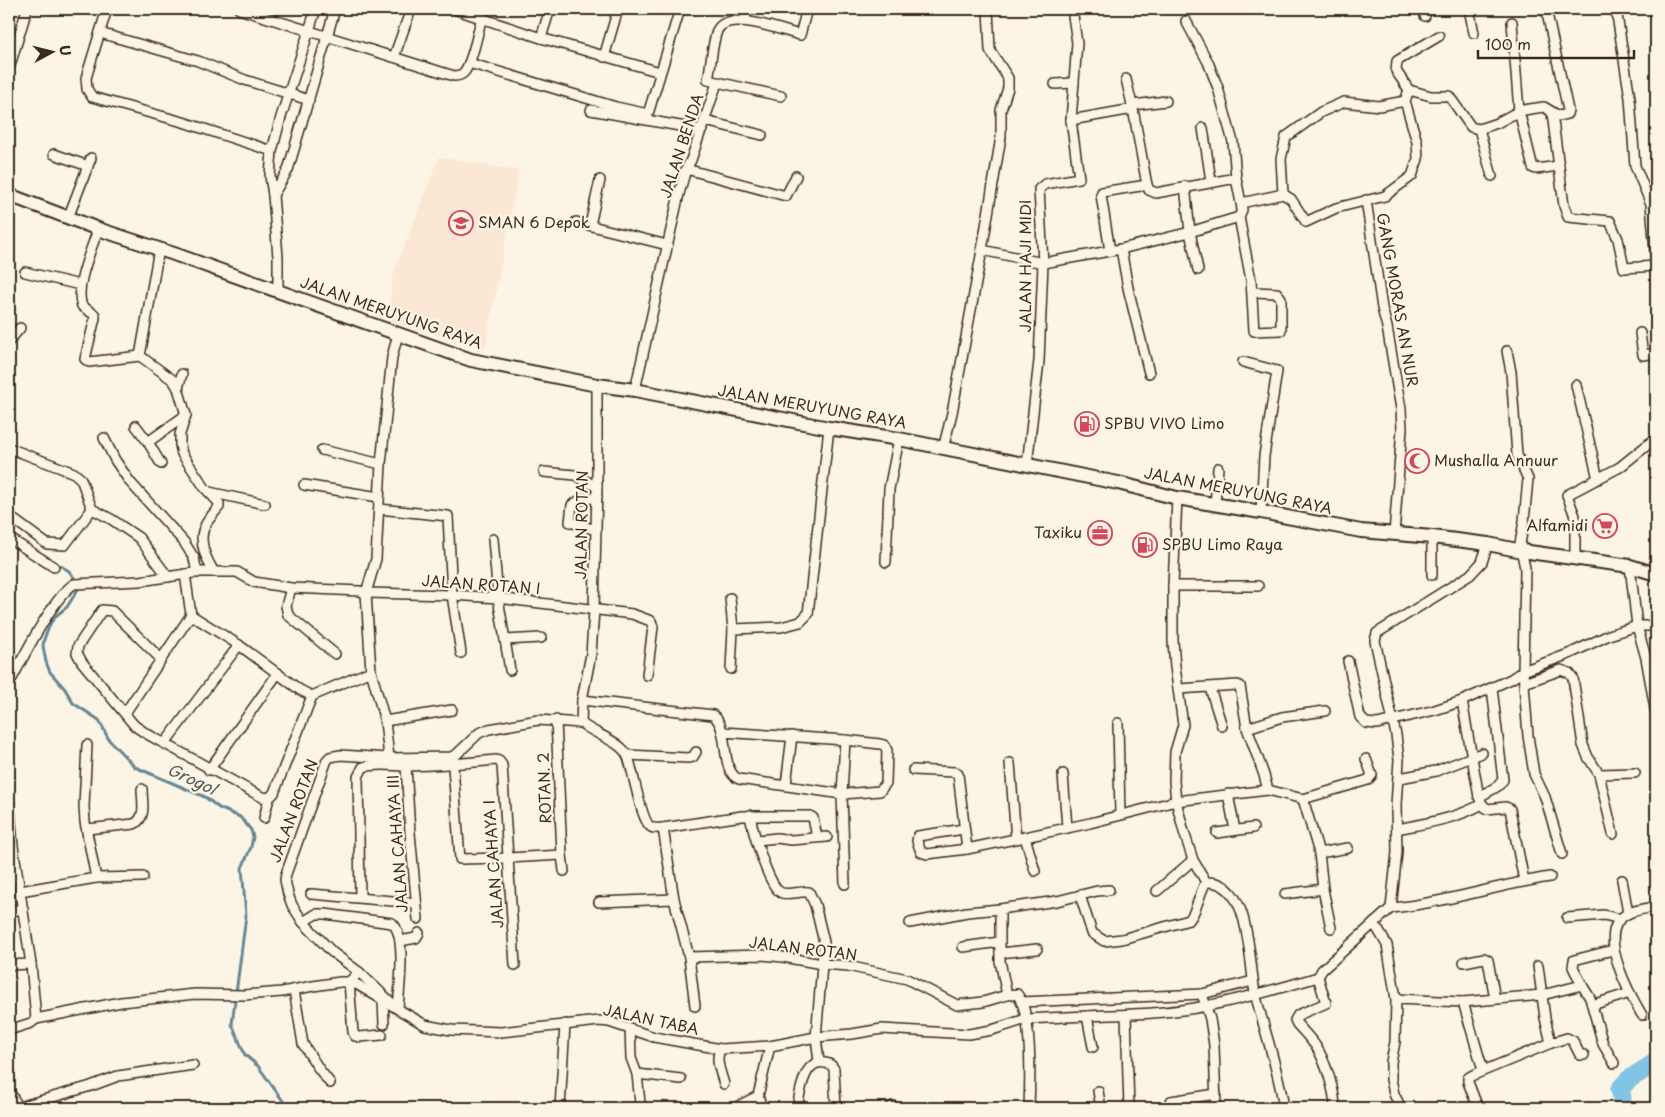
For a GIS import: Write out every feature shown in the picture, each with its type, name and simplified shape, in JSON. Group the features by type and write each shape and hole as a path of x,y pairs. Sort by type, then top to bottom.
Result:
{"main road":[{"name":"JALAN MERUYUNG RAYA","path":"9,196 471,360 829,428 899,439 1118,483 1178,498 1361,531 1488,544 1522,551 1630,566 1656,574"},
{"name":"JALAN MERUYUNG RAYA","path":"1630,566 1644,563 1656,564"}],"street":[{"path":"9,69 27,9"},
{"path":"107,9 86,78 87,90 92,97 183,122 272,151"},
{"path":"239,9 454,76 460,76 469,63 483,13"},
{"path":"278,291 278,264 270,176 272,151 288,93 316,9"},
{"path":"273,195 288,170 335,9"},
{"path":"394,57 411,9"},
{"path":"454,9 483,13 541,38 660,72"},
{"path":"541,38 550,9"},
{"path":"604,57 618,9"},
{"path":"469,63 616,107 648,114 680,9"},
{"path":"745,20 747,9"},
{"name":"JALAN BENDA","path":"635,390 667,245 686,170 718,83 708,80 718,29 724,22 745,20 800,35 807,9"},
{"path":"943,449 952,413 982,250 1001,137 1001,110 1008,88 1008,78 990,50 988,9"},
{"name":"JALAN HAJI MIDI","path":"1027,465 1039,361 1042,263 1039,189 1045,184 1079,178 1071,120 1077,43 1072,9"},
{"path":"1469,9 1474,33"},
{"path":"1439,36 1397,62 1396,71 1410,90 1431,96 1449,96 1471,126 1478,129 1497,123 1519,111 1544,107 1559,116 1567,114 1568,110 1546,9"},
{"path":"1552,113 1564,206 1568,217 1610,222 1618,239 1624,268 1656,264 1651,204 1635,166 1630,98 1616,9"},
{"path":"1186,21 1208,62 1218,88 1233,142 1236,178 1242,210 1240,217 1252,292 1254,331 1281,330 1281,298 1277,293 1252,292"},
{"path":"1512,22 1519,111 1533,168 1559,166"},
{"path":"9,32 19,35"},
{"path":"100,33 198,61 245,80 309,100"},
{"path":"1126,79 1149,190 1156,193 1211,181 1236,178"},
{"path":"1055,84 1074,82"},
{"path":"718,83 781,96"},
{"path":"1283,194 1281,159 1286,137 1322,112 1344,102 1379,106 1405,101 1410,90"},
{"path":"1071,120 1166,101"},
{"name":"GANG MORAS AN NUR","path":"1394,534 1402,429 1401,409 1382,308 1366,200 1385,196 1412,176 1418,159 1417,142 1405,101"},
{"path":"591,110 704,125 762,135"},
{"path":"1203,128 1211,181"},
{"path":"1478,129 1492,176"},
{"path":"54,154 89,162 68,218"},
{"path":"686,170 786,196 796,176"},
{"path":"590,225 600,180"},
{"path":"1110,251 1102,192 1147,185"},
{"path":"1185,186 1190,232 1198,270"},
{"path":"1241,203 1283,194 1292,199 1306,222 1336,208 1366,200"},
{"path":"982,250 1042,263 1121,249 1190,232 1240,217"},
{"path":"576,222 667,245"},
{"path":"98,229 80,285 82,306 95,315 85,359 89,362 140,356 173,380 178,388 186,415 180,434 182,454 219,503 219,507 204,528 202,542 204,557 212,572"},
{"path":"140,356 159,249"},
{"path":"1121,249 1128,288 1149,374"},
{"path":"25,272 80,285"},
{"path":"9,341 20,328"},
{"path":"1640,333 1643,355 1656,353"},
{"path":"389,758 385,722 371,670 366,593 376,559 381,464 392,357 398,334"},
{"path":"1507,351 1511,372 1517,456 1528,479 1520,544 1525,568 1523,671 1528,736 1534,774 1545,797 1562,854"},
{"path":"1243,362 1277,370 1264,456 1261,512"},
{"path":"178,388 182,374"},
{"name":"JALAN ROTAN","path":"570,1024 502,1032 451,1030 425,1025 398,1009 359,972 332,952 302,922 288,894 286,874 327,760 330,757 340,755 389,758 451,757 457,754 479,733 489,729 538,720 556,720 581,724 582,700 591,654 594,610 597,385"},
{"path":"1576,385 1598,478"},
{"path":"148,442 186,415"},
{"path":"136,426 161,464"},
{"path":"733,629 781,627 800,622 808,614 829,428"},
{"path":"104,438 115,460 130,482 184,542 194,558 199,573"},
{"path":"1575,559 1575,516 1567,495 1620,467 1656,438"},
{"path":"886,562 889,489 899,439"},
{"path":"9,448 74,473 81,479 92,509 139,538 168,576"},
{"path":"322,450 381,464"},
{"path":"1215,504 1218,468"},
{"path":"544,472 575,475 597,487"},
{"path":"304,485 379,497"},
{"path":"209,492 265,504"},
{"path":"596,530 570,522 572,505 580,500 597,497"},
{"path":"1178,498 1173,586 1175,668 1183,725 1174,752 1174,781 1176,801 1193,860 1206,882"},
{"path":"9,516 47,544 65,545 92,509"},
{"path":"379,510 448,516 452,595 460,653"},
{"path":"1432,537 1432,575"},
{"path":"9,538 54,567"},
{"path":"493,539 498,598 510,670"},
{"path":"1391,908 1395,877 1396,805 1399,780 1398,746 1375,641 1377,633 1470,576 1482,562 1488,544"},
{"path":"1630,566 1637,626 1648,666 1656,708"},
{"name":"JALAN ROTAN I","path":"9,684 48,615 69,588 78,583 140,581 212,572 236,572 254,582 292,588 498,598 632,614 651,620 653,627 647,675"},
{"path":"125,713 191,615 185,574"},
{"path":"1173,586 1258,586"},
{"path":"292,588 286,606 288,615 335,654"},
{"path":"730,598 733,629 731,669"},
{"path":"161,658 112,611 102,610 78,646 78,653 82,662 144,734 165,743 209,770 262,797 269,798"},
{"path":"191,615 239,645 306,694 312,696 371,670"},
{"path":"1348,661 1362,721 1374,724 1435,710 1462,701 1511,679 1523,671 1637,626 1656,626"},
{"path":"505,640 541,638"},
{"path":"165,743 239,645"},
{"path":"1524,683 1561,670 1569,673 1573,678 1583,745 1599,774 1613,834"},
{"path":"209,770 278,673"},
{"path":"1179,689 1240,686 1247,728 1268,790"},
{"path":"1210,688 1222,726"},
{"path":"1397,829 1453,818 1468,812 1503,780 1492,688"},
{"path":"264,818 269,798 274,792 312,696"},
{"path":"582,700 713,715 717,719 722,732 730,771 734,777 842,794 880,791 886,783 887,750 884,745 845,740 722,732"},
{"path":"1462,701 1471,757 1481,800 1487,809 1506,806 1510,808 1524,881"},
{"path":"385,722 452,710"},
{"path":"1247,728 1282,717 1325,711"},
{"name":"ROTAN. 2","path":"556,720 564,871"},
{"path":"1118,723 1120,815"},
{"path":"581,724 618,744 628,755 643,813 649,826 653,828 750,815 810,816 817,837"},
{"path":"786,785 792,736"},
{"path":"845,740 842,794 845,884"},
{"path":"87,745 83,789 85,822 96,878"},
{"path":"628,755 688,758 692,757 696,752"},
{"path":"1399,780 1436,771 1482,753"},
{"path":"964,829 920,836 917,839 921,852 925,854 967,849 1067,828 1176,801 1268,790 1303,799 1368,780 1372,773 1366,759"},
{"name":"JALAN CAHAYA I","path":"455,764 496,760 500,761 502,765 515,965"},
{"path":"1010,763 1021,838 1035,871"},
{"path":"360,897 358,777 362,767 375,764 406,766 455,764 453,767 460,859 562,855"},
{"name":"JALAN CAHAYA III","path":"406,766 418,920"},
{"path":"9,770 9,788"},
{"path":"913,770 955,772 958,774 967,849"},
{"path":"1599,774 1635,773"},
{"path":"1063,774 1067,828"},
{"path":"87,830 138,822 142,818 142,789"},
{"path":"1228,794 1235,830"},
{"path":"9,798 11,846 23,908 36,1019"},
{"path":"1303,799 1319,854 1323,889 1331,928"},
{"path":"750,815 765,865 777,890 783,893 807,891 810,893 816,912 824,942 816,1037 819,1062"},
{"path":"663,828 674,899 689,957 695,1006"},
{"path":"1217,833 1253,828"},
{"path":"757,840 827,837"},
{"path":"1319,854 1348,848"},
{"path":"1157,891 1193,860"},
{"path":"20,892 96,878 143,877"},
{"path":"1335,1108 1329,1076 1323,1060 1316,1046 1296,1024 1295,1020 1298,1015 1326,1003 1318,977 1322,970 1391,908 1414,906 1524,881 1550,877"},
{"path":"1622,880 1624,916 1615,929 1614,950 1630,992 1642,1016"},
{"path":"1080,895 1092,933 1100,940 1109,941 1189,920 1193,916 1200,891 1206,882"},
{"path":"1206,882 1222,884 1228,889 1238,906 1245,926 1255,995 1277,1069 1284,1108"},
{"path":"1285,894 1323,889"},
{"path":"910,923 966,912 1057,901 1109,890"},
{"path":"311,894 416,903"},
{"path":"599,902 674,899"},
{"path":"1567,918 1604,915 1624,916 1656,907"},
{"path":"9,911 23,908"},
{"path":"1000,908 1000,961 1007,994 1017,994 1026,1019 1031,1076 1029,1108"},
{"path":"9,1030 36,1019 120,1002 195,994 244,995 282,992 349,982 358,985 398,1009 400,942 397,928 392,923 325,914 316,914 302,922"},
{"path":"1374,923 1387,945 1396,999 1395,1042 1391,1062 1391,1079 1394,1094 1401,1108"},
{"name":"JALAN CAHAYA III","path":"400,942 416,938 419,933"},
{"path":"963,947 1000,942"},
{"path":"1000,953 1037,949"},
{"path":"1614,950 1574,960 1573,967 1592,1005 1603,1044 1614,1063"},
{"name":"JALAN ROTAN","path":"689,957 762,955 848,966 907,979 957,1005 983,1002 1007,994"},
{"path":"1464,962 1484,958 1488,960 1495,999"},
{"path":"9,965 31,964"},
{"path":"1538,966 1545,1018 1552,1043"},
{"path":"359,972 349,982 353,1032 355,1036 359,1037 382,1035"},
{"name":"JALAN TABA","path":"570,1024 599,1021 630,1028 663,1039 721,1049 727,1047 770,1046 816,1037 882,1029 969,1034 992,1030 1026,1019 1126,1014 1206,1006 1255,995 1318,977"},
{"path":"1021,1002 1202,994 1253,981"},
{"path":"1396,999 1463,1002 1542,995 1582,986"},
{"path":"294,990 303,1044 319,1070 330,1083"},
{"path":"1592,1005 1630,992"},
{"path":"1202,994 1210,1019 1214,1045 1216,1108"},
{"path":"383,1000 384,1024"},
{"path":"1463,1002 1483,1070"},
{"path":"1126,1014 1129,1108"},
{"path":"1087,1016 1093,1047"},
{"path":"560,1108 570,1024"},
{"path":"630,1028 631,1058 637,1074 640,1103"},
{"path":"1478,1108 1468,1078 1483,1070 1552,1043 1570,1038 1573,1040 1580,1055 1584,1056"},
{"path":"762,1108 758,1096 770,1046"},
{"path":"721,1049 718,1053 718,1058 724,1084"},
{"path":"799,1108 808,1070 814,1063 819,1062 829,1064 834,1069 836,1108"},
{"path":"9,1091 19,1108 118,1076 193,1065"},
{"path":"637,1074 681,1079"},
{"path":"1098,1091 1101,1108"},
{"path":"1171,1101 1216,1094"},
{"path":"734,1108 758,1096"}],"shaded area":[{"name":"SMAN 6 Depok","path":"439,157 519,171 485,348 388,321 393,275"}],"waterway":[{"name":"Grogol","path":"51,560 69,571 80,586 67,607 51,622 44,639 43,646 50,672 65,689 73,703 99,720 109,740 135,767 205,797 219,808 240,817 251,830 253,837 251,847 242,868 246,916 232,1024 245,1055 258,1066 288,1108"},
{"path":"1621,1108 1622,1098 1620,1089 1628,1080 1656,1062"}],"place":[{"name":"SMAN 6 Depok","path":"461,223"},
{"name":"SPBU VIVO Limo","path":"1087,424"},
{"name":"Mushalla Annuur","path":"1417,461"},
{"name":"Alfamidi","path":"1605,526"},
{"name":"Taxiku","path":"1100,533"},
{"name":"SPBU Limo Raya","path":"1145,545"}]}
